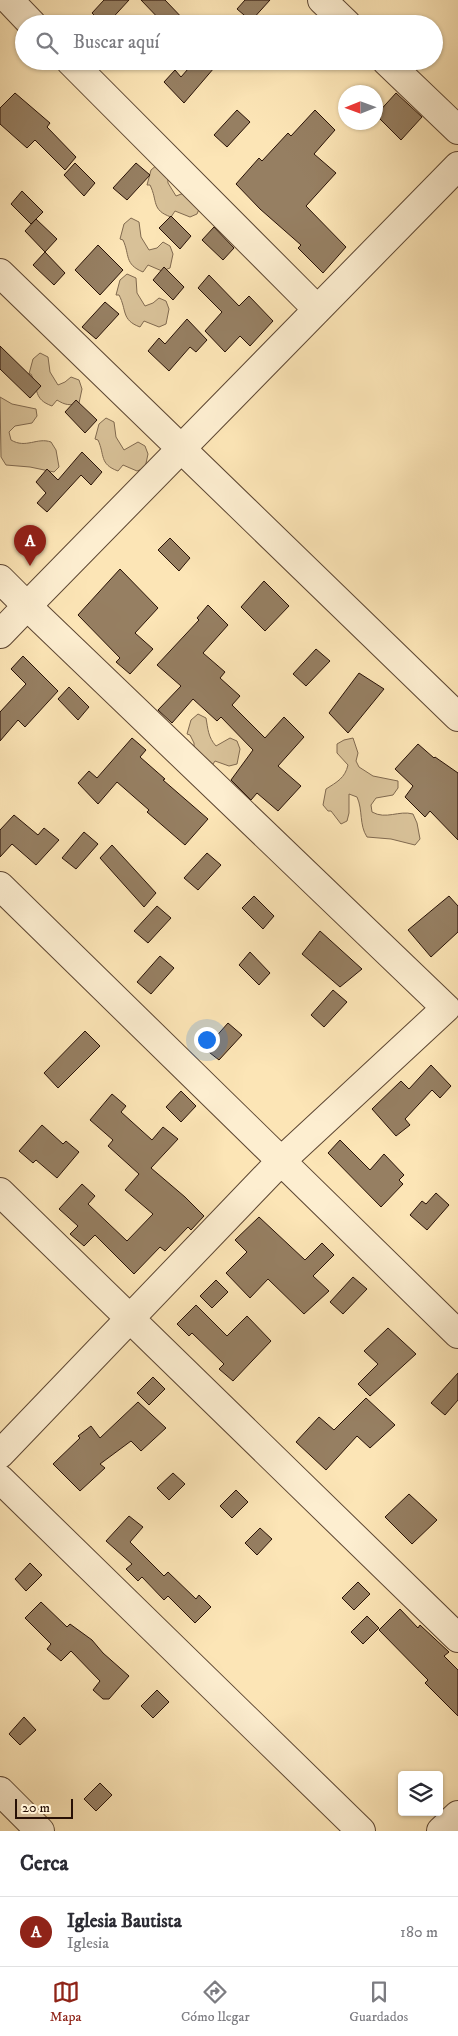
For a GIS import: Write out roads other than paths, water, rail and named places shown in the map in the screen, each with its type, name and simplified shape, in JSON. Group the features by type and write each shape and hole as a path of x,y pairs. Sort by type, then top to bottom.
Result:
{"street":[{"path":"8,0 23,15"},
{"path":"322,0 338,15"},
{"path":"79,70 317,309"},
{"path":"395,70 458,130"},
{"path":"0,634 458,166"},
{"path":"0,273 458,717"},
{"path":"0,579 454,1008 280,1162 0,1454"},
{"path":"0,886 280,1162 458,1334"},
{"path":"0,1192 129,1320 458,1638"},
{"path":"0,1479 361,1831"},
{"path":"0,1791 40,1831"},
{"path":"441,1831 458,1814"}],"place":[{"name":"Iglesia Bautista","path":"30,566"}]}
